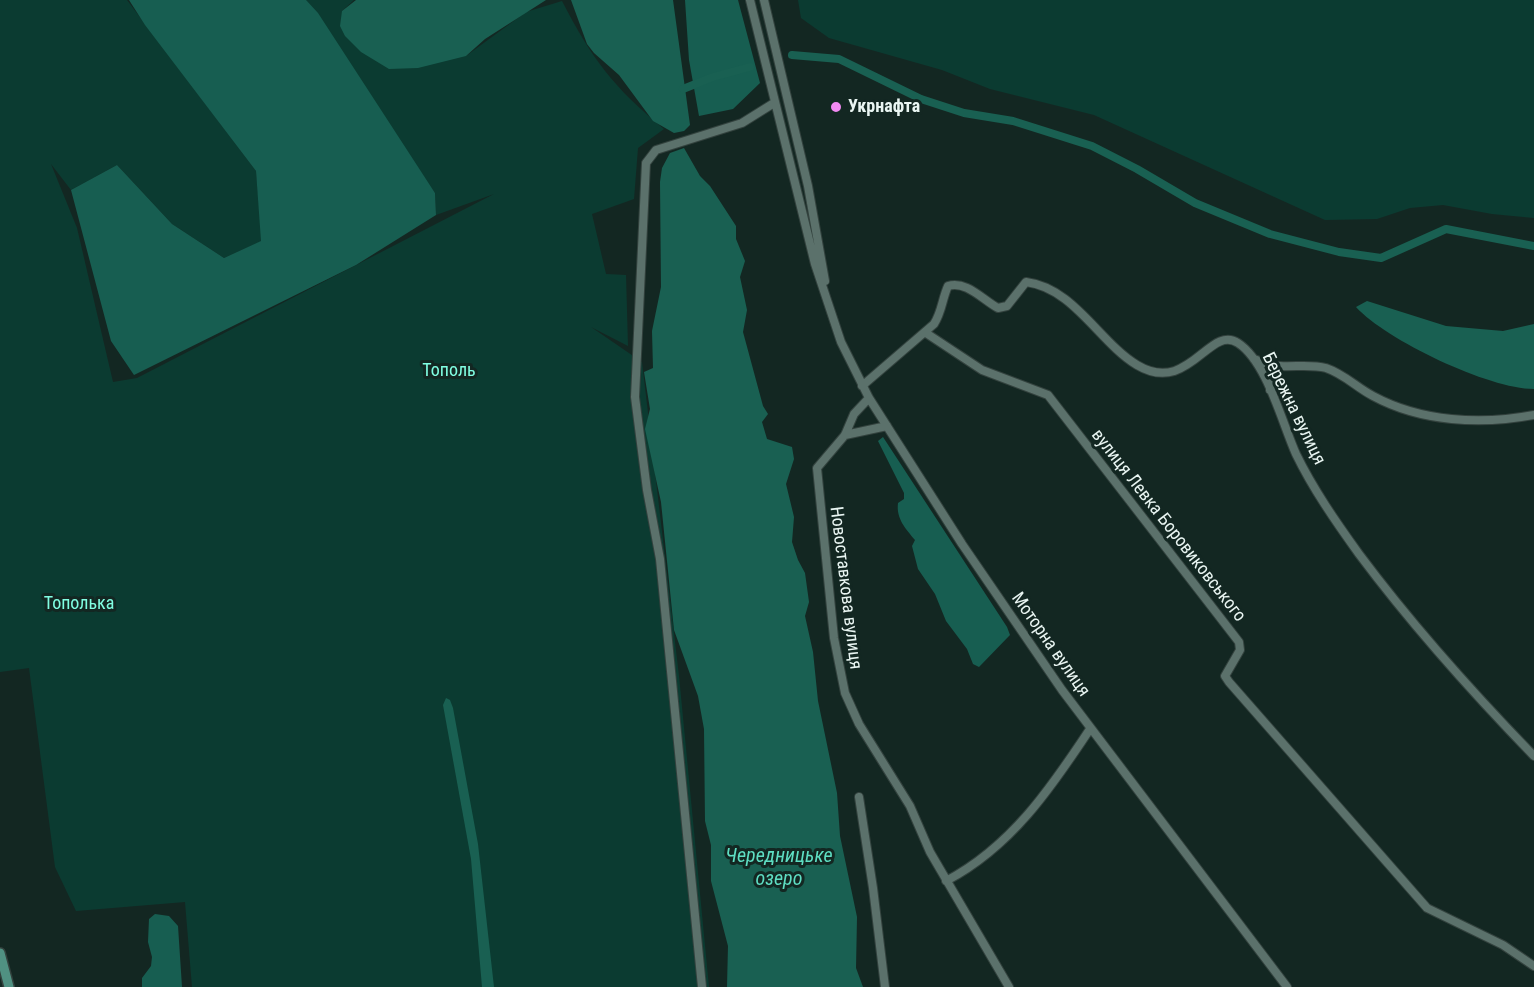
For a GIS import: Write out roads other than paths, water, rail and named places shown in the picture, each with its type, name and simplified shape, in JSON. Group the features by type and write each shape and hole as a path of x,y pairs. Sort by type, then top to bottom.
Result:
{"main road":[{"path":"0,953 9,987"}],"street":[{"path":"750,0 815,264 827,297"},
{"path":"764,0 808,186 827,297"},
{"path":"702,987 660,559 647,490 635,398 646,163 656,150 742,123 774,103"},
{"name":"Бережна вулиця","path":"862,386 905,347 926,333 941,314 948,286 963,286 990,304 1002,308 1007,306 1028,282 1046,287 1062,298 1138,366 1156,371 1179,370 1215,343 1224,340 1239,343 1254,359 1270,390 1298,458 1336,522 1398,606 1534,756"},
{"name":"Моторна вулиця","path":"827,297 841,342 862,386 962,544 1090,729 1287,987"},
{"name":"вулиця Левка Боровиковського","path":"926,333 982,370 1048,395 1239,642 1240,650 1228,667 1225,676 1229,682 1427,908 1503,945 1534,966"},
{"path":"1254,359 1277,366 1322,367 1338,373 1373,396 1415,414 1460,419 1518,418 1534,415"},
{"path":"1270,390 1277,366"},
{"name":"Новоставкова вулиця","path":"869,398 854,414 845,435 822,459 816,478 840,675 859,724 910,806 946,881 1008,987"},
{"path":"845,435 887,426"},
{"path":"946,881 1020,826 1041,802 1090,729"},
{"path":"859,797 885,987"}],"water":[{"path":"356,0 546,0 485,39 466,56 418,68 389,69 361,52 345,36 340,26 342,11"},
{"path":"571,0 673,0 690,125 684,131 674,133 653,121 619,75 594,53 587,44"},
{"name":"Чередницьке озеро","path":"684,148 700,176 710,186 736,226 736,239 745,261 740,277 747,310 743,332 763,406 768,414 762,422 767,439 792,447 794,459 786,484 794,517 792,542 805,573 809,602 805,616 813,652 818,701 837,793 840,836 857,917 856,968 863,987 727,987 728,946 711,881 711,845 705,821 704,729 698,696 674,630 661,502 645,429 650,409 644,372 653,368 652,331 661,287 660,182 662,168 670,153"},
{"path":"1367,301 1446,326 1503,331 1534,324 1534,389 1491,381 1466,372 1414,347 1390,334 1356,307"},
{"path":"446,698 450,700 453,708 478,844 494,987 482,987 471,859 443,705"}],"waterway":[{"path":"792,55 839,59 921,99 964,113 1013,121 1092,146 1195,203 1270,234 1339,252 1381,258 1446,229 1534,246"},
{"path":"683,89 713,77 750,67"}],"place":[{"name":"Укрнафта","path":"836,107"}],"park label":[{"name":"Тополь","path":"449,371"},
{"name":"Тополька","path":"79,604"}]}
